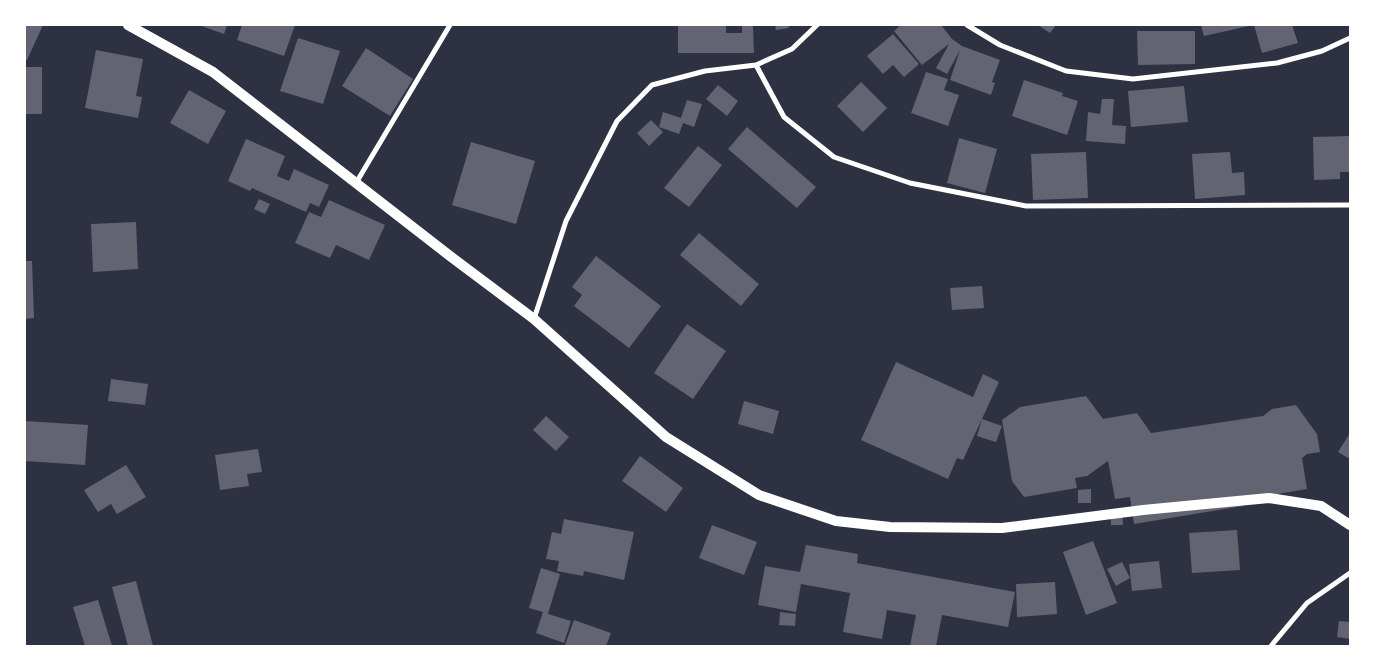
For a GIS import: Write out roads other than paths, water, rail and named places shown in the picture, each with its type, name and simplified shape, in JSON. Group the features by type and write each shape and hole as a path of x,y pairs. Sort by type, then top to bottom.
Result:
{"main road":[{"path":"128,25 213,72 356,184 534,318 666,437 759,495 836,521 890,528 1002,528 1143,510 1269,498 1321,506 1350,525"}],"street":[{"path":"356,184 450,25"},
{"path":"534,318 566,222 617,121 652,85 705,71 756,65 792,49 817,25"},
{"path":"967,25 1000,45 1066,71 1133,78 1277,63 1322,51 1350,38"},
{"path":"756,65 784,117 834,157 910,183 1026,206 1350,205"},
{"path":"1271,646 1307,603 1350,573"}]}
